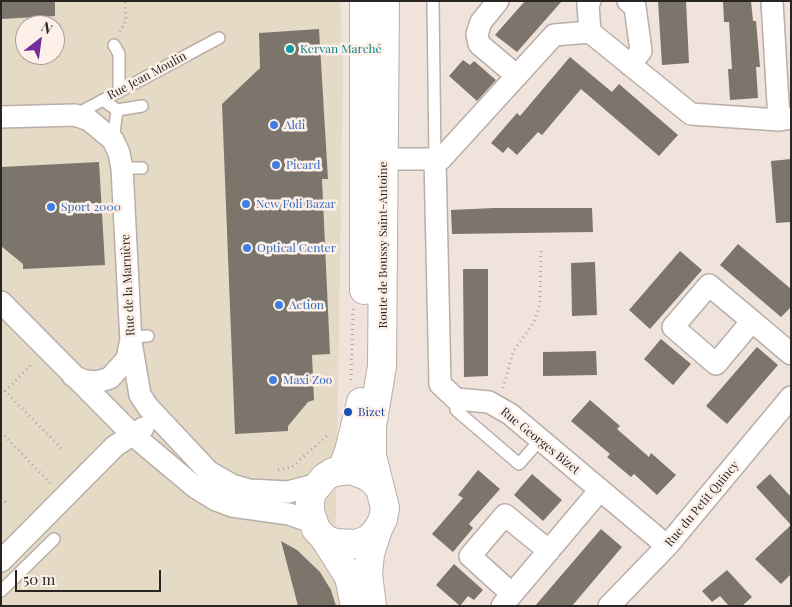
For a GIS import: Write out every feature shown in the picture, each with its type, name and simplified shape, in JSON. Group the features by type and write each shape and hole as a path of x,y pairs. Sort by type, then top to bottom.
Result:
{"main road":[{"name":"Route de Boussy Saint-Antoine","path":"342,470 357,423 366,365 364,1"},
{"name":"Route de Boussy Saint-Antoine","path":"380,487 372,456 372,426 382,366 385,1"},
{"path":"355,606 349,577 318,530 310,502 318,484 325,477 342,470 359,471 369,477 380,487 385,508 383,519 370,554 368,574 372,606"},
{"path":"318,530 347,545 358,544 378,530"}],"street":[{"path":"498,1 480,22 477,34 479,44 517,76"},
{"path":"590,1 588,5 590,32"},
{"path":"628,1 635,7 640,51 630,65"},
{"path":"384,159 441,159 554,35 590,32 691,114 785,119 782,34 772,1"},
{"name":"Rue de la Marnière","path":"1,117 75,115 94,123 113,140 120,153 132,168 140,395 157,418 209,472 232,485 249,490 288,492 318,484"},
{"path":"435,159 440,384 456,400"},
{"path":"1,302 133,435 194,487 216,500 232,506 289,514 318,530"},
{"path":"752,321 791,354"},
{"name":"Rue de la Marnière","path":"73,376 85,381 97,382 110,378 127,359 137,338"},
{"name":"Rue du Petit Quincy","path":"609,606 667,546 791,397"},
{"name":"Rue Georges Bizet","path":"456,400 489,402 510,414 667,546"},
{"path":"1,561 114,446 157,418"},
{"path":"549,551 505,515 470,556 507,600 549,551 600,490"}],"lane":[{"path":"433,1 435,159"},
{"name":"Rue Jean Moulin","path":"75,115 219,38"},
{"path":"114,45 119,54 119,91"},
{"path":"102,100 117,110 142,106"},
{"path":"113,140 117,110"},
{"path":"456,400 456,410 519,464 540,440"},
{"path":"1,591 54,539"}],"path":[{"path":"114,45 126,20 124,1"},
{"path":"489,402 505,386 512,352 534,322 540,304 541,250"},
{"path":"350,384 353,376 352,307"},
{"path":"5,391 33,363"},
{"path":"1,387 62,449"},
{"path":"276,470 292,467 332,429"},
{"path":"1,432 64,498"},
{"path":"1,498 7,503"}],"shaded area":[{"path":"1,1 340,1 343,69 335,580 340,606 1,606"}],"building":[{"path":"1,1 55,1 55,15 15,15 15,18 1,19"},
{"path":"525,1 562,1 517,52 495,35"},
{"path":"658,1 686,1 689,63 662,65"},
{"path":"723,1 751,1 753,21 756,21 760,67 756,67 758,98 730,100 728,69 732,69 729,22 724,22"},
{"path":"319,29 328,179 322,179 330,354 312,355 314,400 308,402 288,426 288,431 235,434 222,104 260,68 259,33"},
{"path":"570,57 612,92 619,84 678,135 659,156 581,89 542,135 538,132 517,155 508,147 503,153 491,143 517,113 520,116"},
{"path":"463,60 470,65 474,61 496,80 477,101 449,76"},
{"path":"791,159 791,222 776,223 771,161"},
{"name":"Sport 2000","path":"99,162 105,265 23,269 23,264 1,246 1,167"},
{"path":"592,208 593,232 452,234 451,210"},
{"path":"738,244 791,289 791,307 781,317 720,265"},
{"path":"680,251 702,270 650,329 629,310"},
{"path":"595,262 597,315 572,316 571,263"},
{"path":"463,269 488,269 488,376 464,377"},
{"path":"661,339 691,364 673,385 644,359"},
{"path":"757,347 778,365 727,424 706,406"},
{"path":"596,351 597,375 543,376 543,352"},
{"path":"590,400 620,426 617,429 649,457 651,453 676,475 657,495 634,474 631,477 607,457 610,454 571,421"},
{"path":"478,470 500,489 469,524 473,528 453,552 432,534 463,498 458,495"},
{"path":"532,474 562,500 543,521 514,495"},
{"path":"770,474 791,497 791,525 756,487"},
{"path":"791,525 791,574 781,584 755,559"},
{"path":"601,529 622,547 572,606 535,606"},
{"path":"281,541 297,550 320,572 331,590 336,606 298,606"},
{"path":"454,564 483,590 474,600 468,596 460,606 436,585"},
{"path":"727,570 752,597 742,606 729,606 720,596 712,602 702,591"}],"place":[{"name":"Kervan Marché","path":"290,49"},
{"name":"Aldi","path":"274,125"},
{"name":"Picard","path":"276,165"},
{"name":"New Foli Bazar","path":"246,204"},
{"name":"Sport 2000","path":"51,207"},
{"name":"Optical Center","path":"247,248"},
{"name":"Action","path":"279,305"},
{"name":"Maxi Zoo","path":"273,380"},
{"name":"Bizet","path":"348,412"}]}
